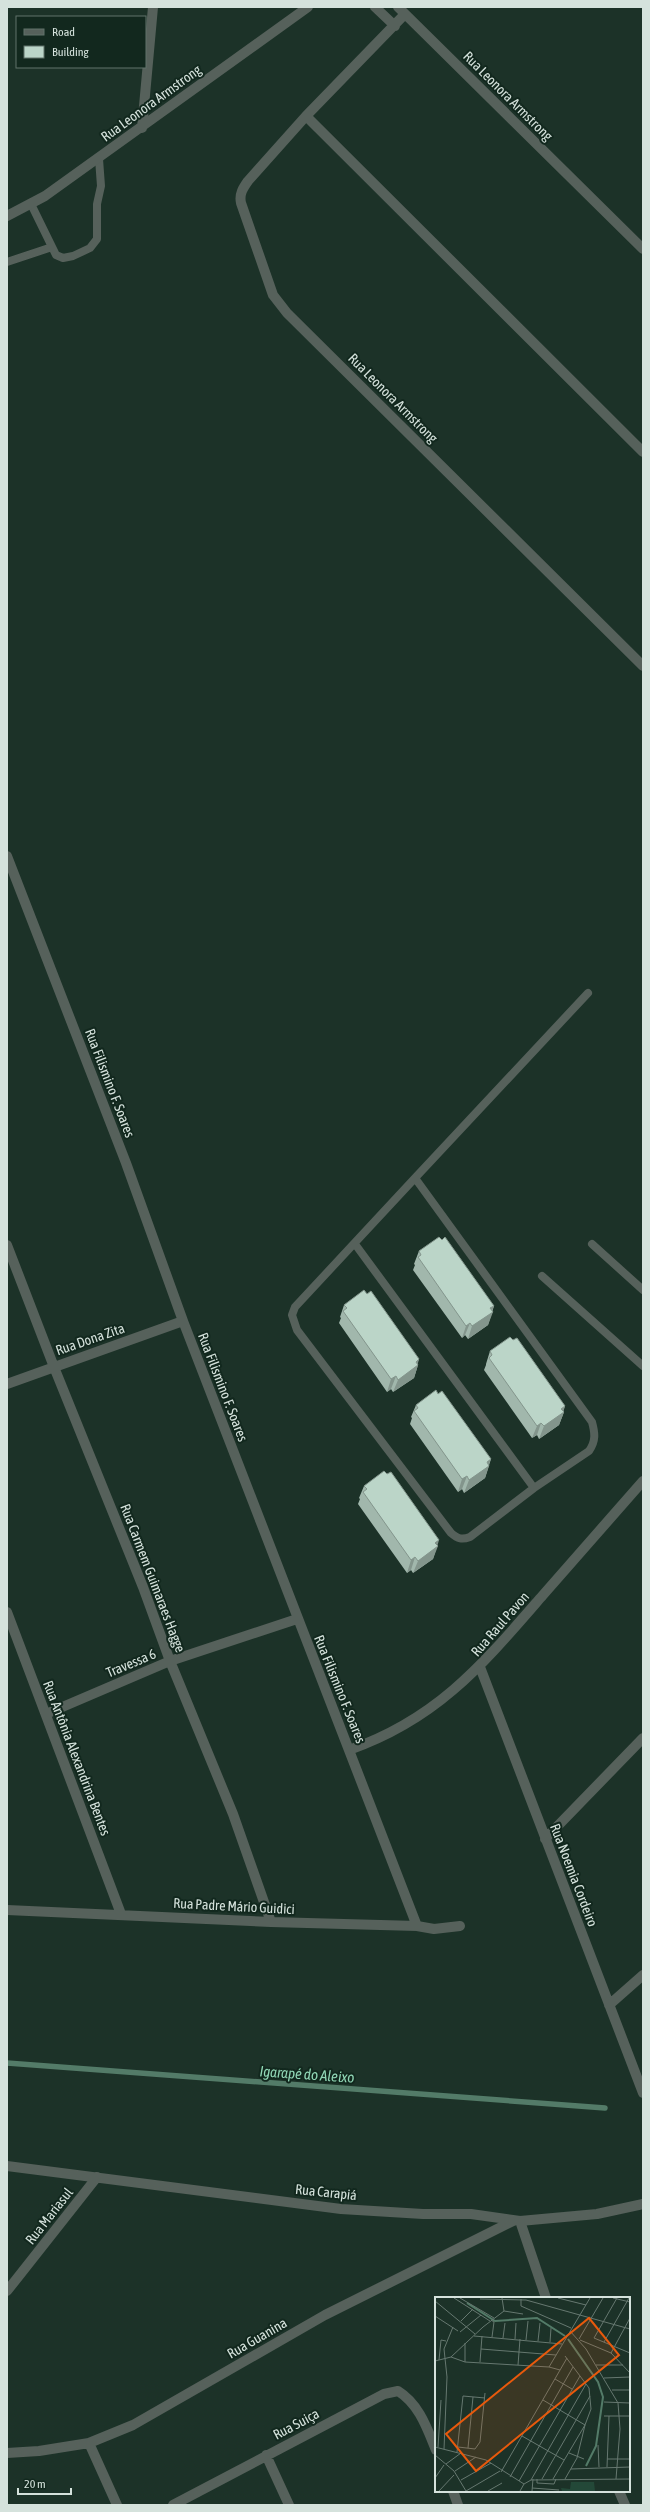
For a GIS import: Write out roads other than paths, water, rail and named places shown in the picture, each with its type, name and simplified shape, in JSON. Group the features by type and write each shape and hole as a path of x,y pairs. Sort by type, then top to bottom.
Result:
{"street":[{"path":"142,128 153,7"},
{"name":"Rua Leonora Armstrong","path":"7,216 31,204 99,159 308,7"},
{"path":"375,7 395,26"},
{"name":"Rua Leonora Armstrong","path":"643,249 402,10 395,26 306,116 248,181 240,197 273,295 287,312 643,666"},
{"path":"306,116 643,452"},
{"name":"Rua Filismino F. Soares","path":"7,856 126,1163 183,1321 297,1619 417,1926"},
{"name":"Rua Carmem Guimaraes Hagge","path":"7,1245 54,1367 143,1587 170,1661 233,1814 271,1922"},
{"name":"Rua Dona Zita","path":"7,1384 183,1321"},
{"name":"Rua Raul Pavon","path":"349,1750 382,1739 427,1712 480,1667 643,1481"},
{"name":"Rua Antônia Alexandrina Bentes","path":"7,1612 121,1914"},
{"name":"Travessa 6","path":"46,1714 170,1661 297,1619"},
{"name":"Rua Noemia Cordeiro","path":"480,1667 643,2093"},
{"path":"545,1839 643,1738"},
{"name":"Rua Padre Mário Guidici","path":"7,1910 271,1922 417,1926 434,1929 460,1926"},
{"path":"609,2005 643,1975"},
{"name":"Rua Carapiá","path":"7,2166 341,2209 423,2214 471,2214 517,2221 597,2214 643,2204"},
{"name":"Rua Mariasul","path":"7,2291 97,2177"},
{"path":"517,2221 546,2297"},
{"name":"Rua Guanina","path":"7,2453 39,2451 89,2443 133,2425 325,2315 517,2221"},
{"name":"Rua Suiça","path":"173,2505 384,2394 398,2391 408,2397 424,2420 435,2448"},
{"path":"89,2443 117,2505"},
{"path":"266,2456 289,2505"},
{"path":"453,2492 458,2505"},
{"path":"619,2492 625,2505"}],"lane":[{"path":"31,204 56,255 63,258 68,257 90,248 96,239 97,204 102,186 99,159"},
{"path":"7,262 52,247"},
{"path":"415,1178 592,1422 595,1431 594,1443 588,1451 534,1488 470,1537 458,1538 451,1533 297,1330 292,1316 295,1307 355,1244 415,1178 588,994"},
{"path":"355,1244 534,1488"},
{"path":"592,1244 643,1290"},
{"path":"542,1276 643,1366"}],"waterway":[{"name":"Igarapé do Aleixo","path":"7,2063 605,2108"}]}
